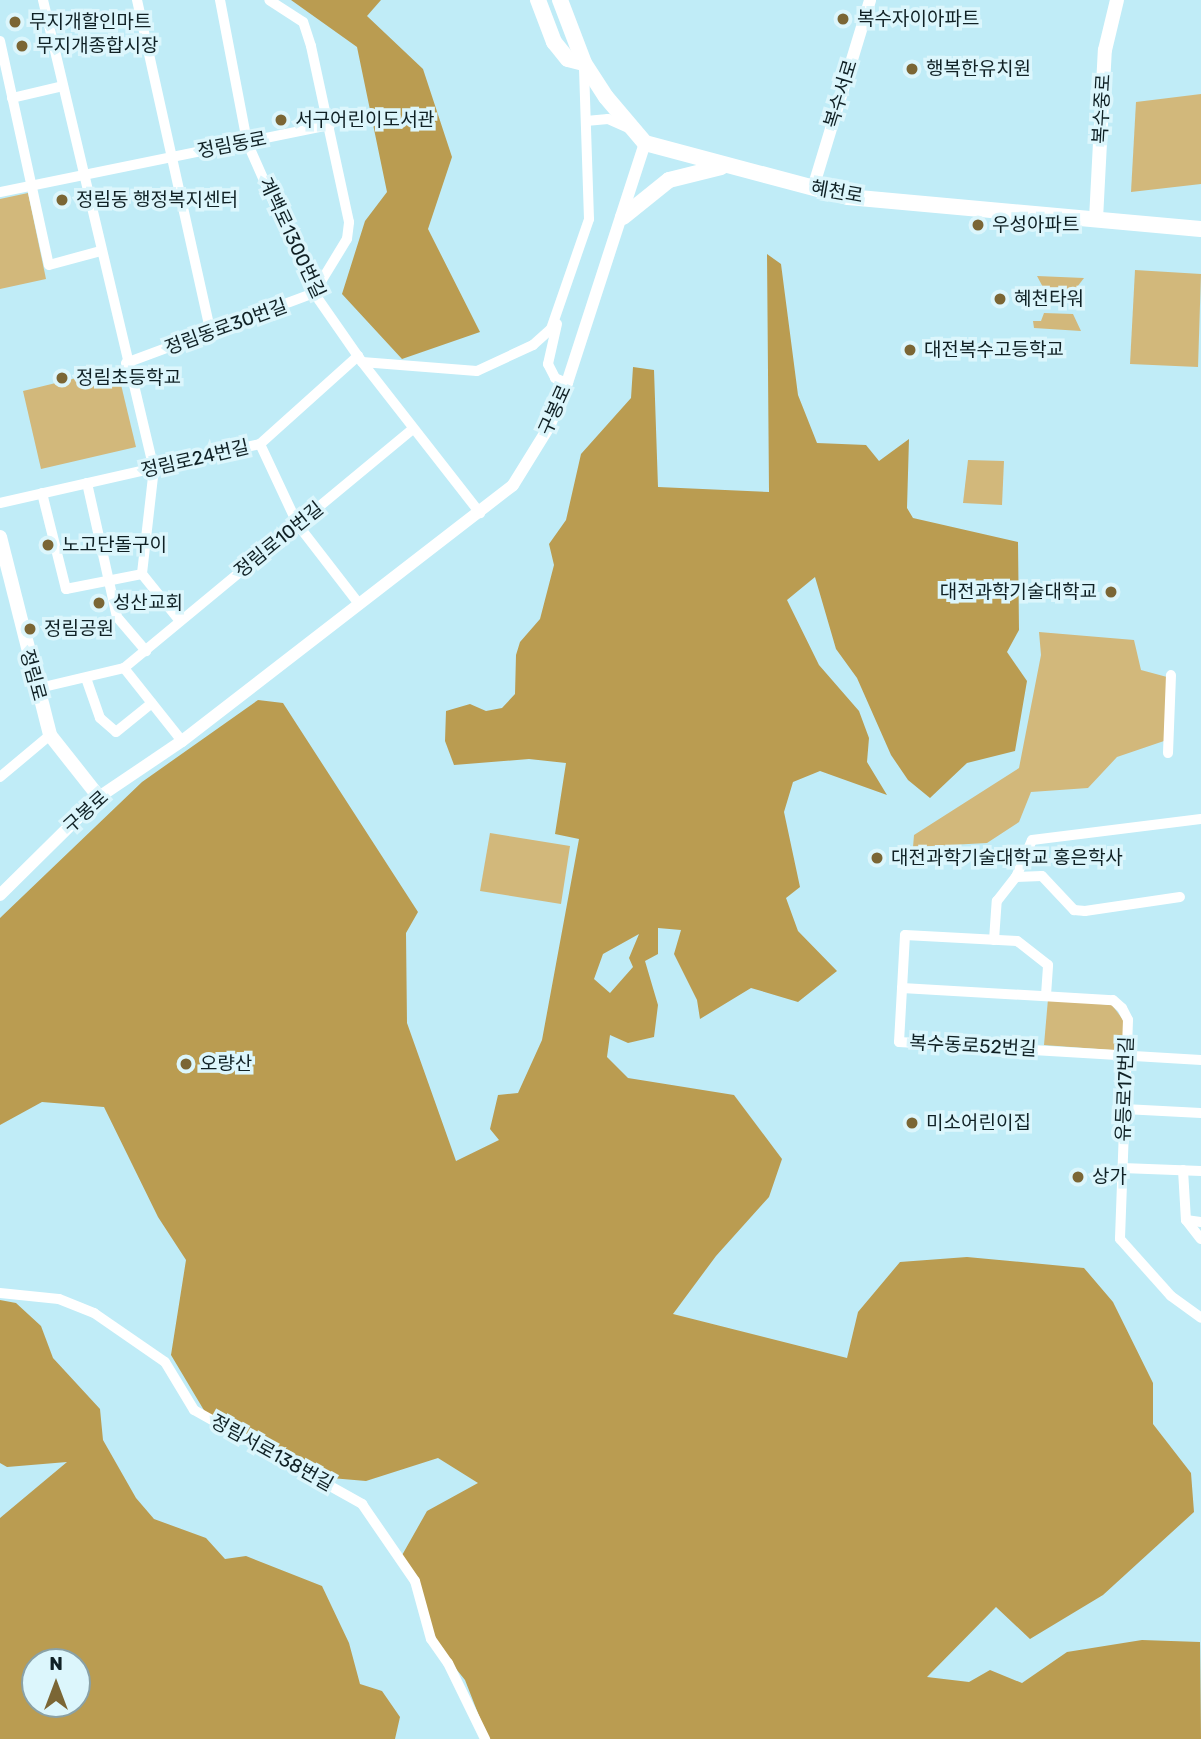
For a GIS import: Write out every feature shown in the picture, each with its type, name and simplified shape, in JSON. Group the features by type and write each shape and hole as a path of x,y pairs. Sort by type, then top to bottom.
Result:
{"main road":[{"path":"538,0 554,42 568,59 584,63"},
{"path":"560,0 584,63 606,97 641,138"},
{"name":"복수중로","path":"1096,219 1105,50 1117,0"},
{"name":"혜천로","path":"641,138 724,166 848,197 1201,229"},
{"path":"623,217 669,180 724,166"},
{"name":"정림로","path":"0,537 35,689 50,735 99,797"}],"street":[{"path":"43,0 126,363 154,468 142,574 179,620"},
{"path":"137,0 211,334"},
{"name":"계백로1300번길","path":"220,0 247,142 314,293 360,359 480,513"},
{"path":"269,0 303,22 330,125 349,222 346,239 314,293"},
{"name":"복수서로","path":"813,188 870,0"},
{"path":"0,41 29,186 49,265 101,251"},
{"path":"567,383 555,378 548,364 559,316 589,219 584,63"},
{"path":"12,98 63,86"},
{"path":"586,121 608,119 641,138"},
{"name":"정림동로","path":"0,192 330,125"},
{"name":"구봉로","path":"0,895 99,797 182,741 513,485 533,456 567,383 623,217 641,138"},
{"name":"정림동로30번길","path":"126,363 211,334 314,293"},
{"path":"360,359 477,370 533,345 559,316"},
{"name":"정림로24번길","path":"0,503 260,444 360,359"},
{"name":"정림로10번길","path":"35,689 124,668 413,429"},
{"path":"260,444 298,525 359,604"},
{"path":"87,483 117,617 146,650"},
{"path":"42,493 66,589 142,574"},
{"path":"124,668 182,741"},
{"path":"1167,752 1171,675"},
{"path":"86,678 100,718 116,732 152,703"},
{"path":"0,777 50,735"},
{"path":"994,940 998,901 1016,877 1032,840 1201,819"},
{"path":"1016,877 1042,876 1074,910 1085,911 1180,897"},
{"name":"복수동로52번길","path":"1046,995 1048,965 1017,941 905,935 899,1042 1201,1060"},
{"name":"유등로17번길","path":"902,988 1113,1000 1128,1020 1120,1238 1171,1296 1201,1318"},
{"path":"1124,1109 1201,1113"},
{"path":"1122,1167 1201,1171"},
{"path":"1183,1170 1186,1220 1201,1239"},
{"path":"1186,1220 1201,1222"},
{"name":"정림서로138번길","path":"0,1293 60,1299 94,1312 165,1362 194,1410 244,1434 301,1474 362,1503 415,1581 431,1639 448,1663 485,1739"}],"shaded area":[{"path":"291,0 381,0 367,16 423,69 452,157 428,229 480,332 402,359 342,294 365,221 387,192 357,47"},
{"path":"1201,94 1201,184 1131,192 1136,102"},
{"path":"28,193 46,279 0,289 0,199"},
{"path":"767,254 781,264 798,395 817,443 866,445 879,461 909,439 907,508 913,518 1018,542 1019,630 1007,652 1027,681 1015,751 967,763 930,798 908,780 891,755 857,678 836,649 815,577 787,600 819,665 859,711 869,738 867,762 887,795 820,771 793,782 784,812 800,887 786,898 798,931 837,971 798,1002 751,988 700,1019 697,1000 674,954 681,930 658,928 658,954 645,961 658,1005 654,1037 628,1043 610,1035 607,1057 628,1078 734,1095 782,1159 769,1197 716,1256 673,1314 847,1358 858,1312 900,1262 967,1257 1084,1268 1113,1302 1153,1383 1153,1424 1191,1473 1194,1512 1103,1595 1030,1639 996,1607 927,1677 969,1682 990,1670 1022,1683 1067,1652 1142,1640 1200,1642 1201,1739 488,1739 465,1680 436,1644 401,1557 427,1511 478,1483 438,1458 366,1481 331,1478 208,1417 171,1355 186,1260 158,1217 104,1107 42,1102 0,1125 0,918 142,782 258,700 283,703 418,912 406,933 407,1023 456,1161 499,1140 490,1129 498,1095 518,1093 542,1040 579,839 555,834 566,763 529,759 454,765 445,741 446,711 470,704 486,711 502,708 515,694 516,655 520,642 540,619 554,565 549,544 566,520 581,454 631,398 633,367 654,370 658,487 769,492","holes":["639,934 629,958 633,967 610,993 594,979 603,954"]},
{"path":"1135,270 1201,274 1198,367 1130,364"},
{"path":"1037,276 1084,278 1074,291 1045,291"},
{"path":"1044,313 1073,314 1081,331 1034,328 1033,321 1041,321"},
{"path":"117,368 136,447 41,469 23,391"},
{"path":"968,460 1004,461 1002,505 963,503"},
{"path":"1039,632 1134,640 1141,670 1167,677 1164,741 1117,757 1088,788 1031,792 1019,822 987,843 913,847 914,835 1019,768 1041,655"},
{"path":"490,833 570,846 561,904 480,891"},
{"path":"1048,999 1112,1005 1124,1021 1125,1051 1044,1045"},
{"path":"0,1300 16,1303 41,1326 53,1358 100,1409 103,1440 136,1498 154,1519 206,1538 225,1559 246,1556 322,1586 349,1643 360,1684 382,1691 400,1717 395,1739 0,1739 0,1518 67,1462 7,1467 0,1463"}],"place":[{"name":"복수자이아파트","path":"843,19"},
{"name":"무지개할인마트","path":"15,22"},
{"name":"무지개종합시장","path":"22,46"},
{"name":"행복한유치원","path":"912,69"},
{"name":"서구어린이도서관","path":"281,120"},
{"name":"정림동 행정복지센터","path":"62,200"},
{"name":"우성아파트","path":"978,225"},
{"name":"혜천타워","path":"1000,299"},
{"name":"대전복수고등학교","path":"910,350"},
{"name":"정림초등학교","path":"62,378"},
{"name":"노고단돌구이","path":"48,545"},
{"name":"대전과학기술대학교","path":"1111,592"},
{"name":"성산교회","path":"99,603"},
{"name":"정림공원","path":"30,629"},
{"name":"대전과학기술대학교 홍은학사","path":"877,858"},
{"name":"오량산","path":"186,1064"},
{"name":"미소어린이집","path":"912,1123"},
{"name":"상가","path":"1078,1177"}]}
